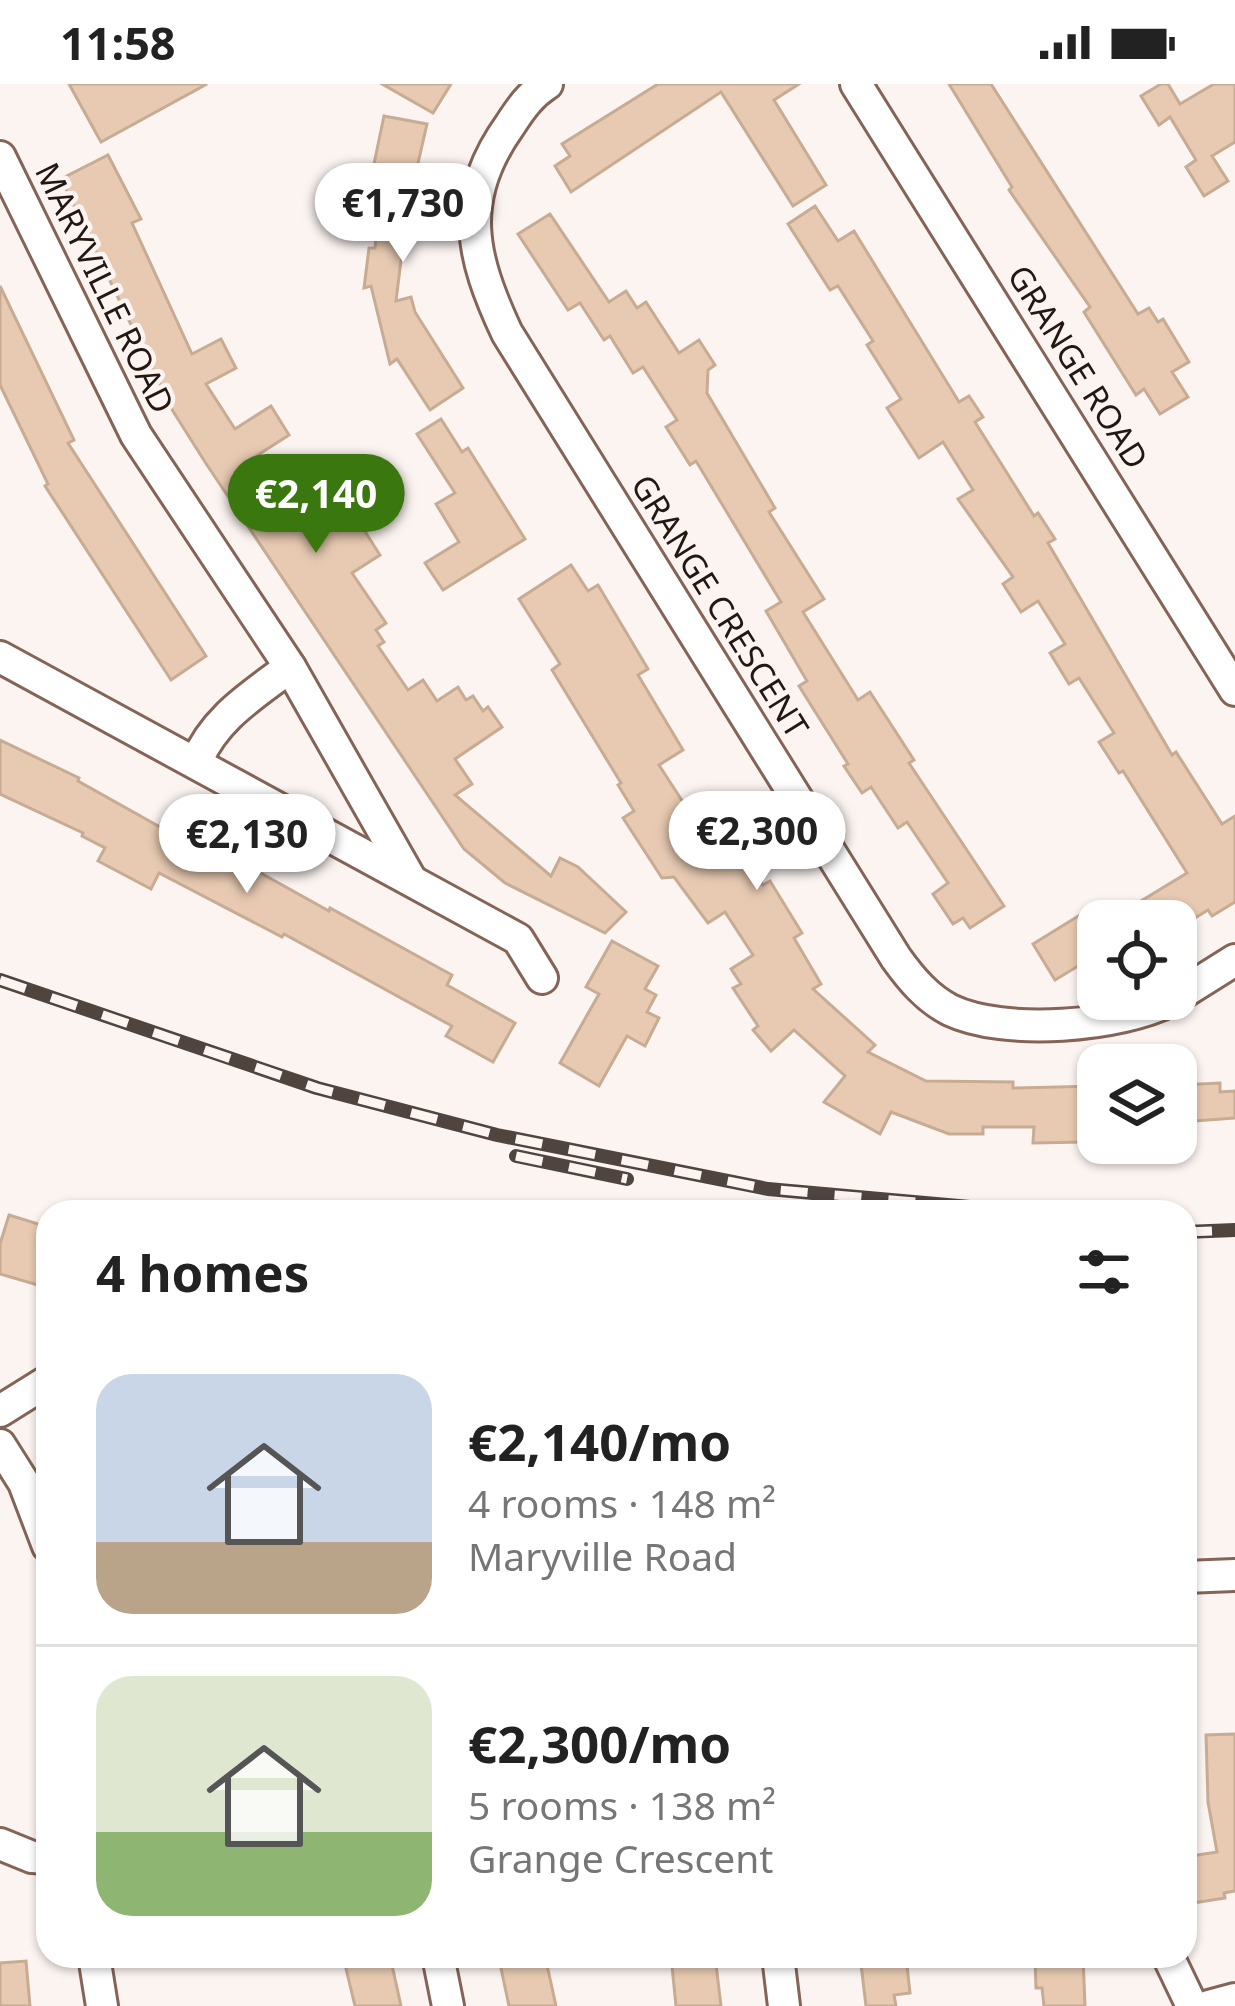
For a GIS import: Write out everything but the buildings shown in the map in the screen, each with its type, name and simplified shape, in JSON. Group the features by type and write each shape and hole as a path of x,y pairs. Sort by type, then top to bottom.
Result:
{"street":[{"name":"GRANGE CRESCENT","path":"547,84 531,94 491,150 472,212 481,277 507,333 896,958 928,995 970,1018 1058,1024 1095,1020"},
{"name":"GRANGE ROAD","path":"856,84 1235,690"},
{"name":"MARYVILLE ROAD","path":"0,157 136,435 290,668 411,880"},
{"path":"0,657 518,939 542,978"},
{"path":"196,763 204,742 237,705 290,668"},
{"name":"GRANGE CRESCENT","path":"1197,984 1235,960"},
{"path":"0,1412 36,1389"},
{"path":"0,1445 24,1483 36,1514"},
{"path":"1197,1577 1235,1575"},
{"path":"0,1844 36,1857"},
{"path":"96,1968 102,2006"},
{"path":"440,1968 448,2006"},
{"path":"779,1968 784,2006"},
{"path":"1174,1968 1192,2006"},
{"path":"1208,2006 1235,2000"}],"railway":[{"path":"0,980 317,1088 497,1135 768,1189 892,1200"},
{"path":"516,1156 627,1179"},
{"path":"1197,1232 1235,1230"}]}
